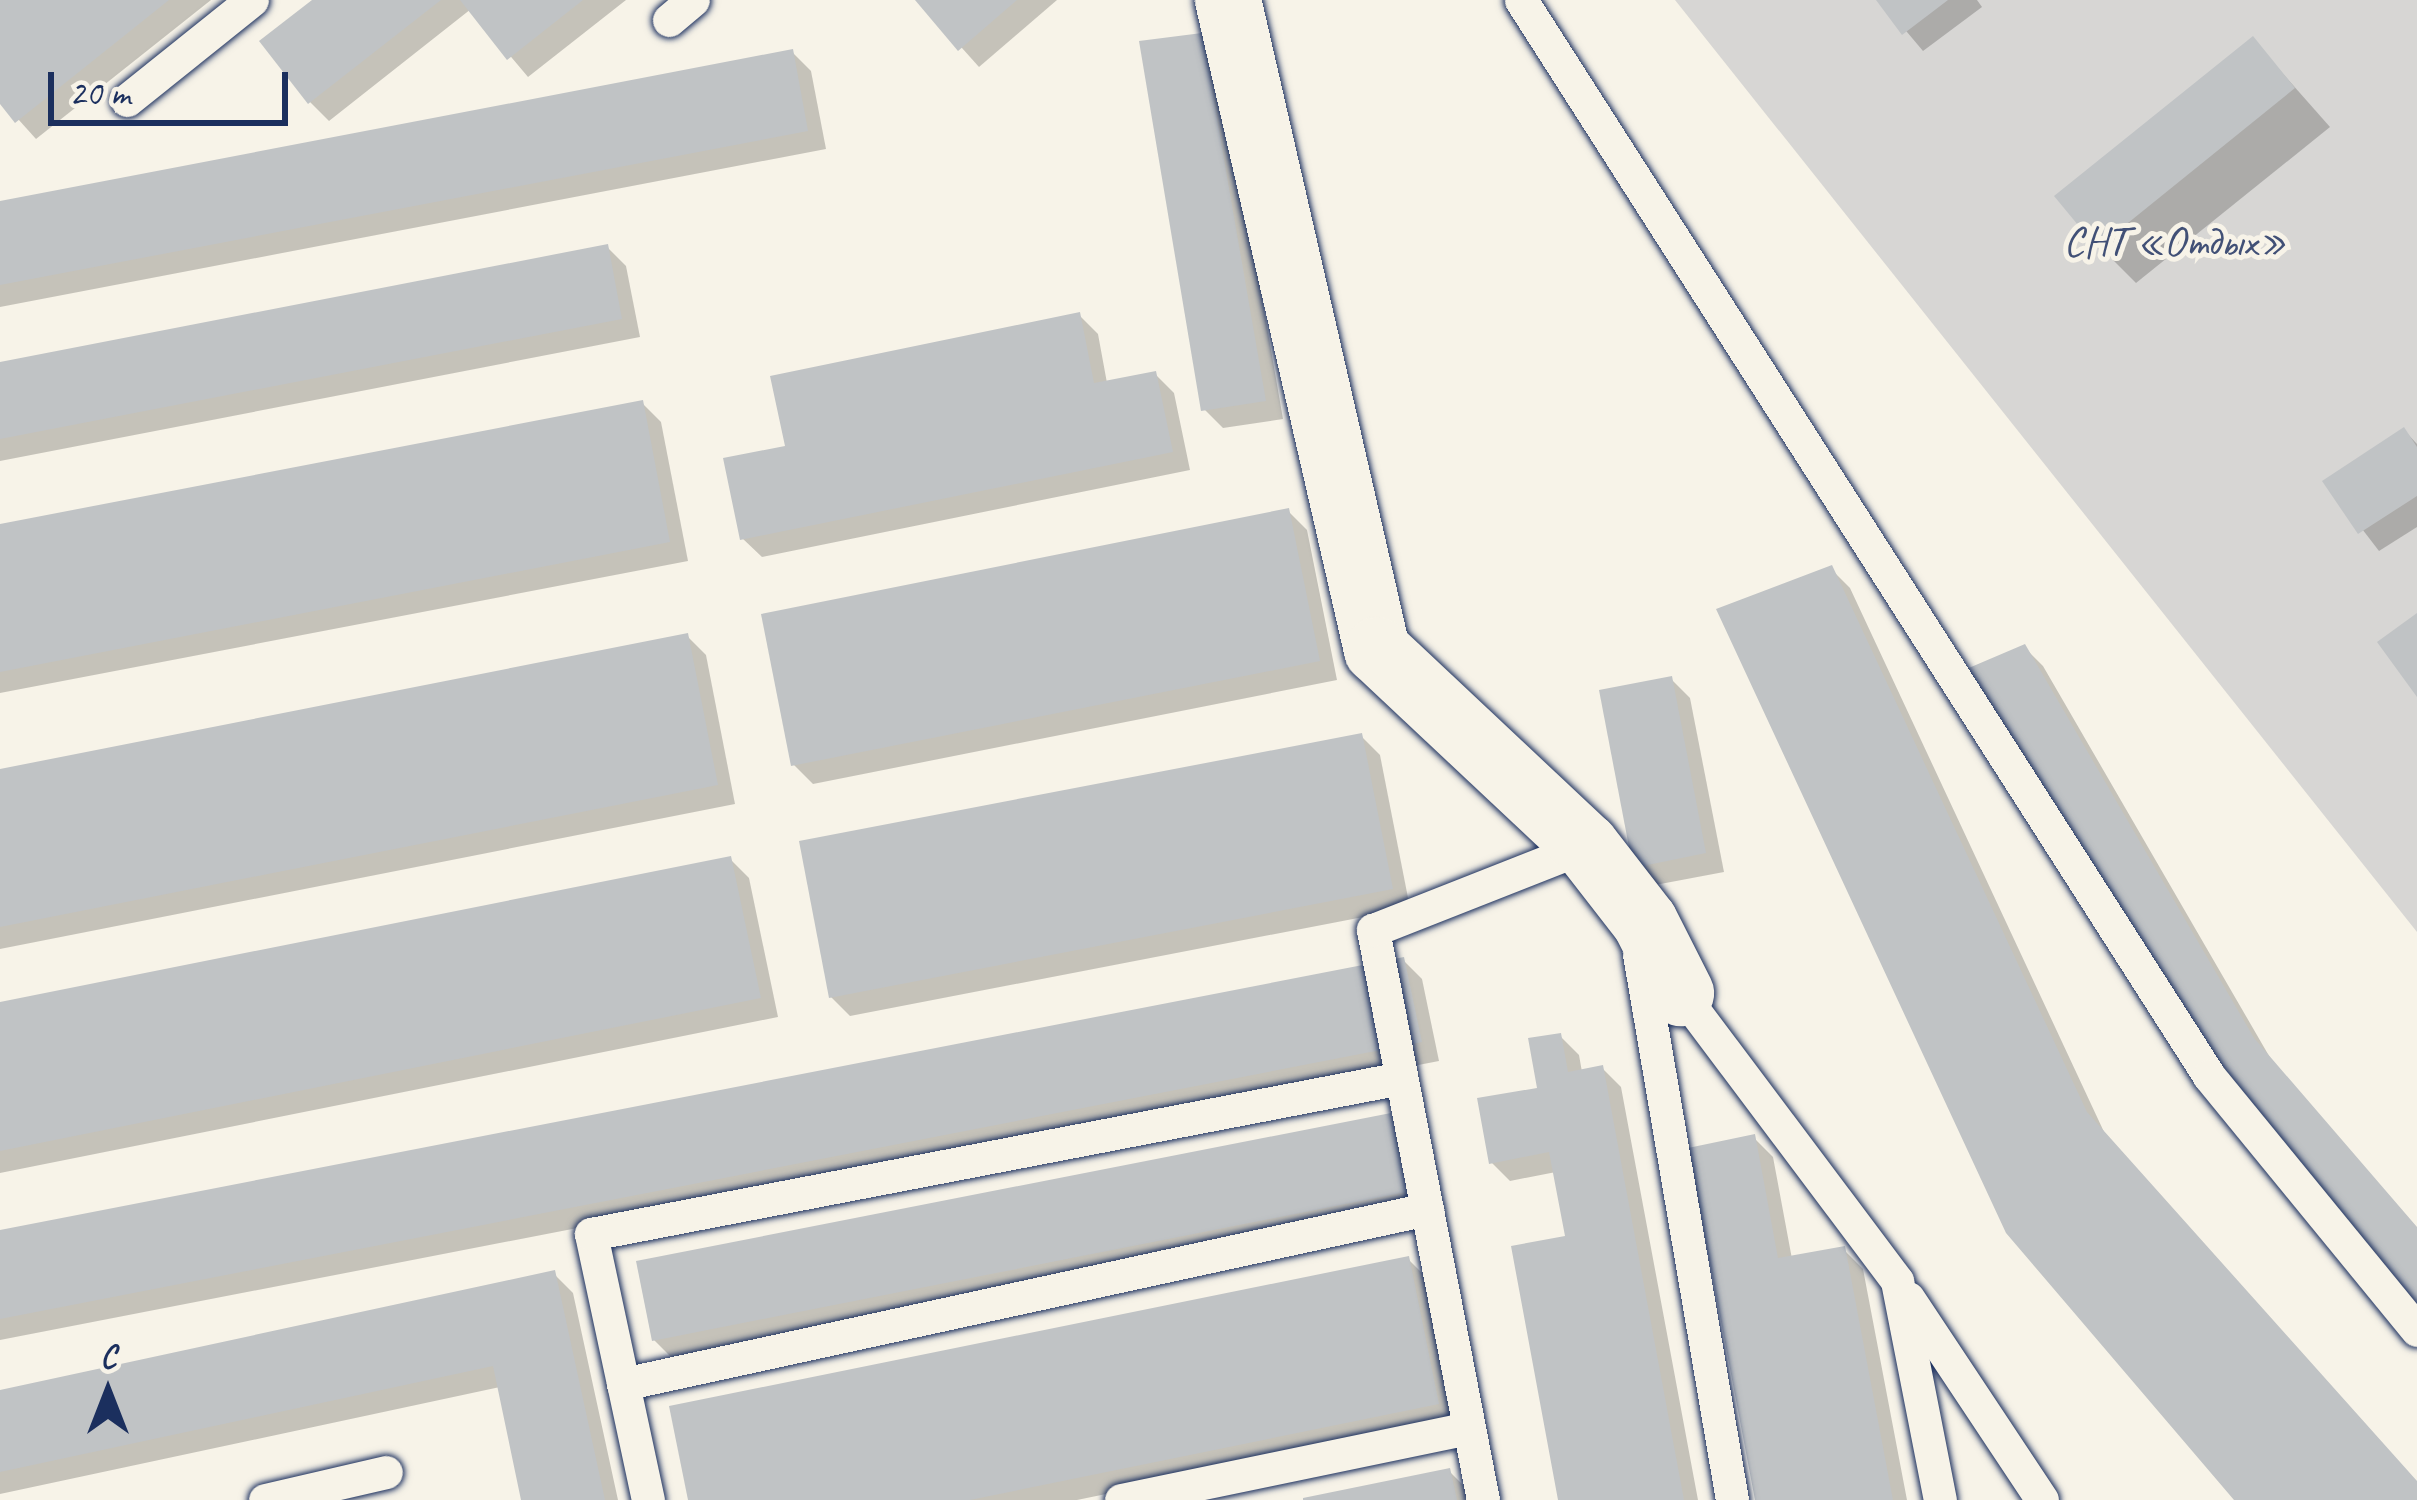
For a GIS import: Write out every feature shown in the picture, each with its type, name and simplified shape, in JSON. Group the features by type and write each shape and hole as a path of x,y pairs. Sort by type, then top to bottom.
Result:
{"street":[{"path":"1228,0 1377,650 1586,846 1631,905 1682,993"}],"lane":[{"path":"127,100 252,0"},
{"path":"1521,0 2209,1076 2417,1330"},
{"path":"1483,1500 1372,930 1586,846"},
{"path":"1631,905 1732,1500"},
{"path":"1682,993 1897,1281 2042,1500"},
{"path":"647,1500 591,1234 1401,1078"},
{"path":"623,1384 1427,1209"},
{"path":"1897,1281 1940,1500"},
{"path":"1121,1500 1469,1428"},
{"path":"265,1500 386,1472"}],"green space":[{"name":"СНТ «Отдых»","path":"1675,0 2417,0 2417,932"}],"building":[{"path":"0,0 169,0 15,123 0,104"},
{"path":"312,0 441,0 308,104 259,41"},
{"path":"460,0 583,0 507,60"},
{"path":"915,0 1017,0 958,51"},
{"path":"1876,0 1948,0 1902,35"},
{"path":"1202,33 1266,401 1201,411 1139,41"},
{"path":"2253,36 2295,88 2097,248 2054,196"},
{"path":"793,49 808,131 0,285 0,201"},
{"path":"608,244 622,319 0,439 0,362"},
{"path":"1080,312 1094,383 1156,371 1173,452 740,540 723,458 785,446 770,376"},
{"path":"643,400 670,542 0,672 0,524"},
{"path":"2404,427 2417,447 2417,496 2358,534 2322,481"},
{"path":"1289,508 1320,661 791,766 761,614"},
{"path":"1832,565 2087,1112 2417,1481 2417,1500 2234,1500 2006,1233 1716,609"},
{"path":"2417,613 2417,697 2377,642"},
{"path":"688,633 718,785 0,927 0,769"},
{"path":"2025,644 2254,1038 2417,1227 2417,1335 2205,1081 1957,673"},
{"path":"1672,676 1706,853 1633,868 1599,690"},
{"path":"1362,733 1393,889 829,998 799,841"},
{"path":"731,856 761,998 0,1151 0,1002"},
{"path":"1404,957 1422,1042 0,1319 0,1230"},
{"path":"1561,1033 1568,1072 1603,1065 1684,1500 1558,1500 1511,1246 1565,1236 1549,1152 1489,1164 1477,1098 1537,1088 1528,1038"},
{"path":"1391,1113 1406,1192 652,1341 636,1261"},
{"path":"1755,1134 1778,1258 1845,1246 1893,1500 1755,1500 1688,1148"},
{"path":"1409,1256 1439,1404 970,1500 688,1500 669,1406"},
{"path":"555,1270 605,1500 521,1500 493,1366 0,1472 0,1390"},
{"path":"1450,1468 1457,1500 1303,1500 1303,1498"}]}
